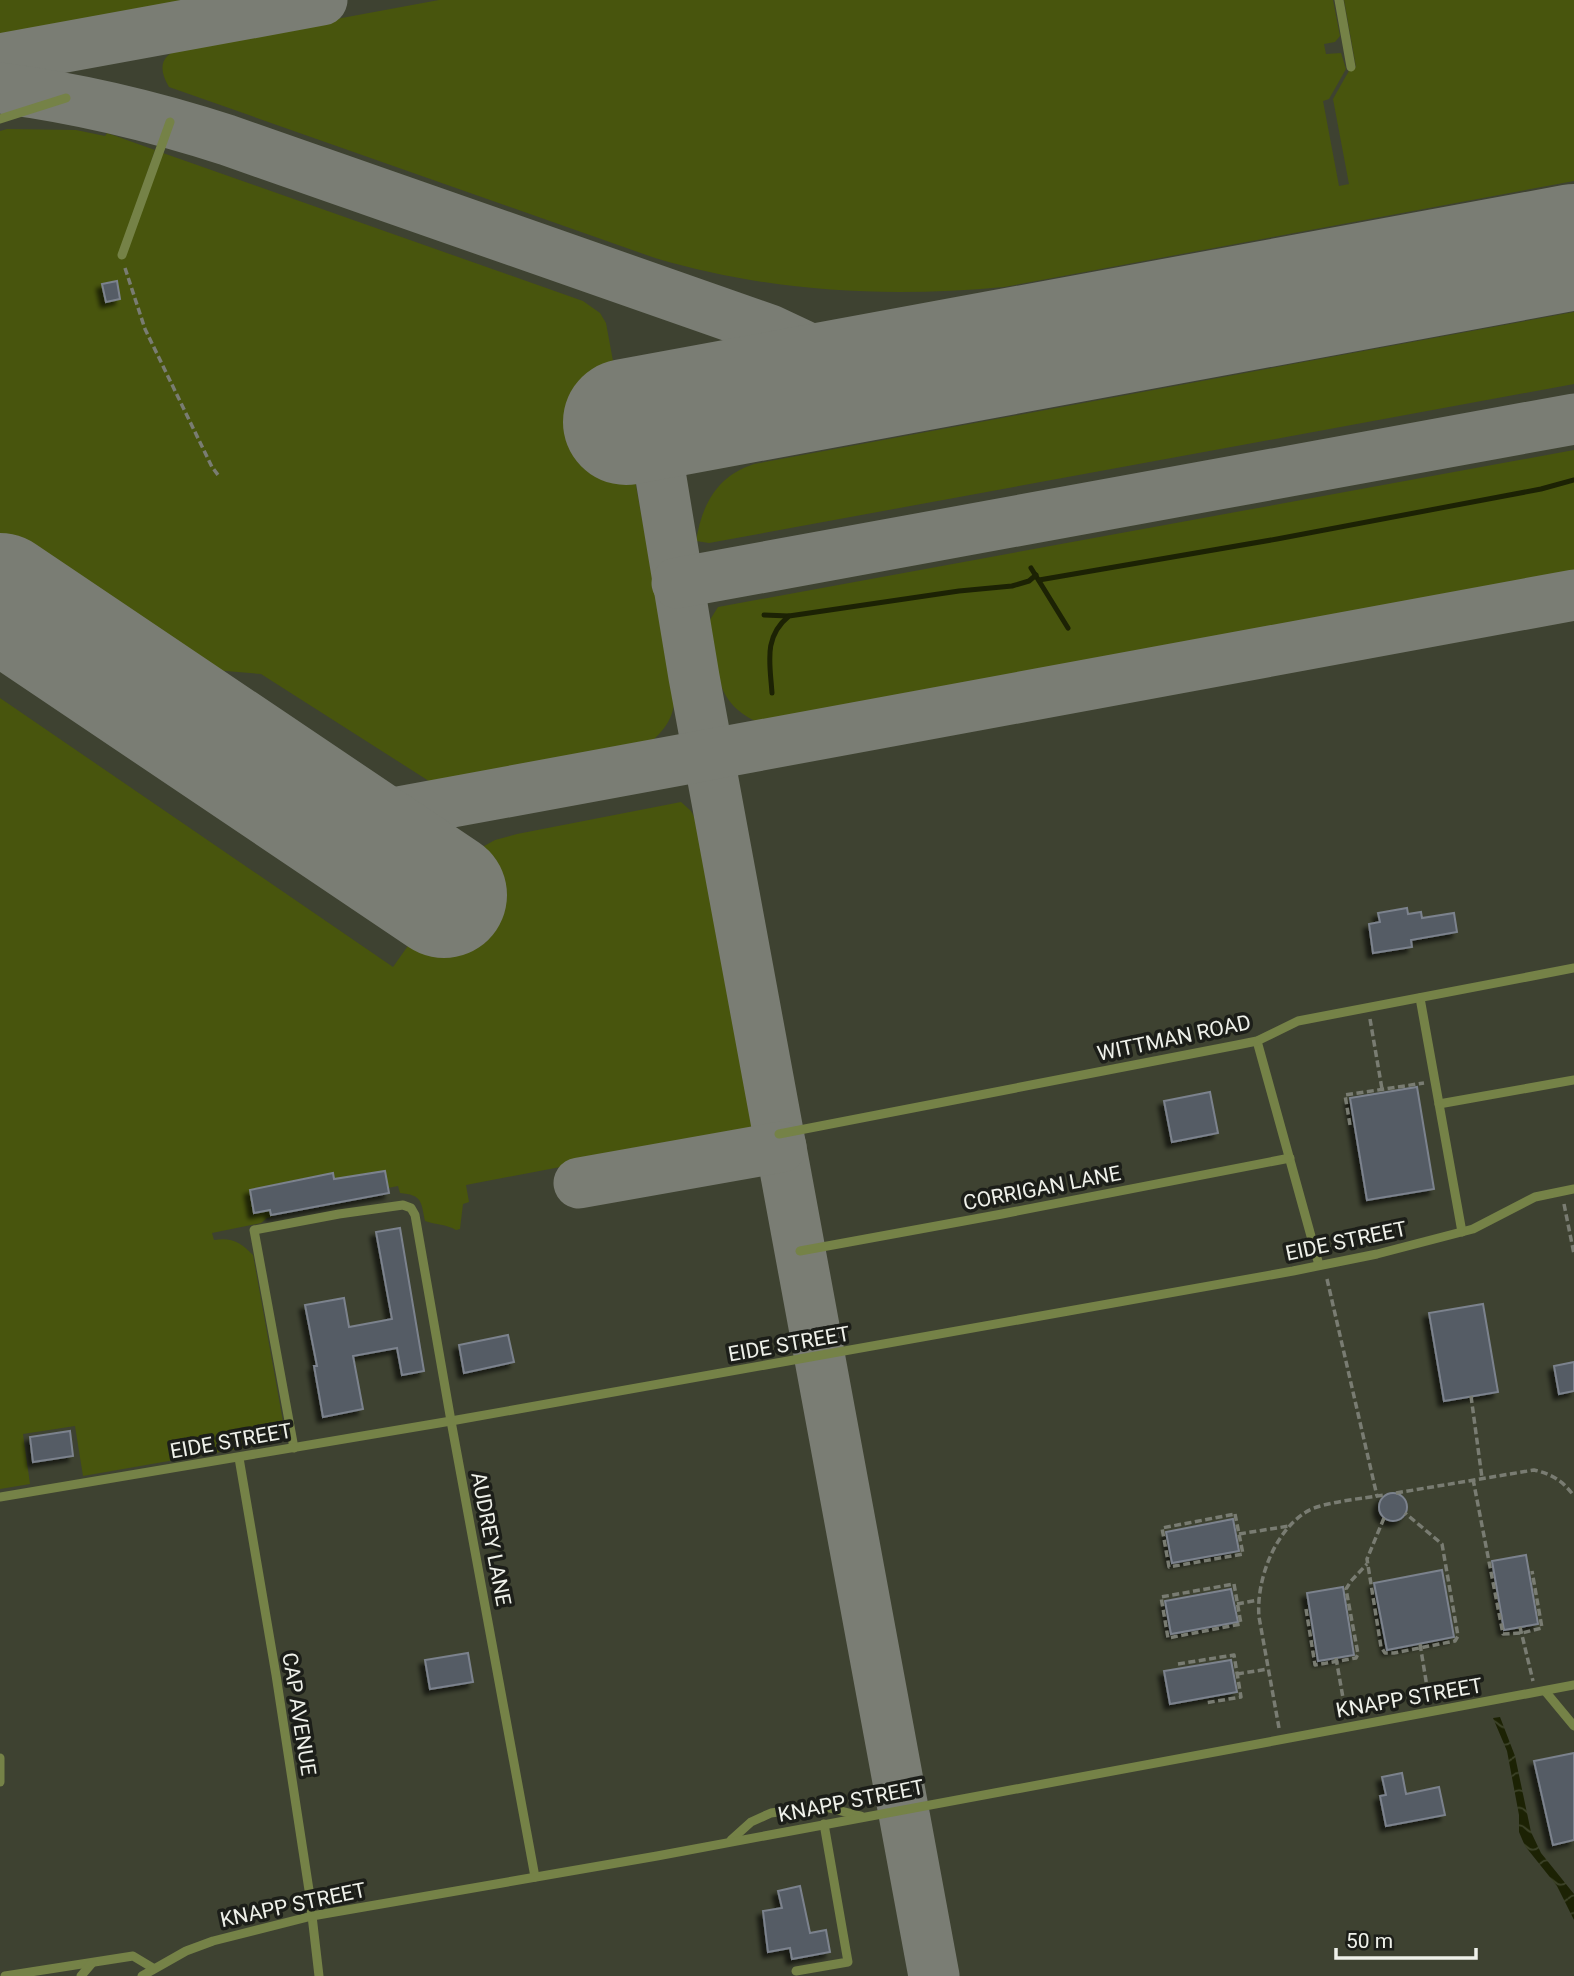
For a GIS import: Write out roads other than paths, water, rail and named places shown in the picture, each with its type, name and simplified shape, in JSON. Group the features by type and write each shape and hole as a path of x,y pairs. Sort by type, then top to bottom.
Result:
{"lane":[{"path":"1339,0 1351,67"},
{"path":"0,118 66,97"},
{"path":"122,256 170,122"},
{"name":"WITTMAN ROAD","path":"779,1134 1257,1041 1298,1021 1574,968"},
{"path":"1420,998 1462,1232"},
{"path":"1257,1041 1319,1265"},
{"path":"1439,1104 1574,1080"},
{"name":"CORRIGAN LANE","path":"800,1251 1290,1158"},
{"name":"EIDE STREET","path":"0,1497 451,1421 1377,1254 1473,1229 1535,1197 1574,1189"},
{"name":"AUDREY LANE","path":"294,1448 254,1230 339,1214 407,1207 415,1215 535,1877"},
{"name":"CAP AVENUE","path":"239,1458 276,1675 319,1976"},
{"name":"KNAPP STREET","path":"142,1976 186,1951 213,1941 312,1916 729,1842 1574,1685"},
{"path":"1541,1692 1574,1726"},
{"path":"0,1758 0,1782"},
{"path":"729,1842 751,1822 771,1813 821,1806 862,1817"},
{"path":"796,1971 848,1962 824,1824"},
{"path":"5,1976 132,1956 153,1968"},
{"path":"81,1976 92,1963"}],"water":[{"path":"1500,1717 1515,1756 1531,1832 1541,1853 1574,1894 1574,1920 1557,1886 1525,1846 1519,1832 1519,1815 1507,1751 1493,1718"}],"waterway":[{"path":"1039,580 1277,539 1541,489 1574,480"},
{"path":"1031,568 1068,628"},
{"path":"772,693 770,651 775,633 789,616 959,591 1012,586 1029,581 1036,575"},
{"path":"764,615 789,616"}]}
